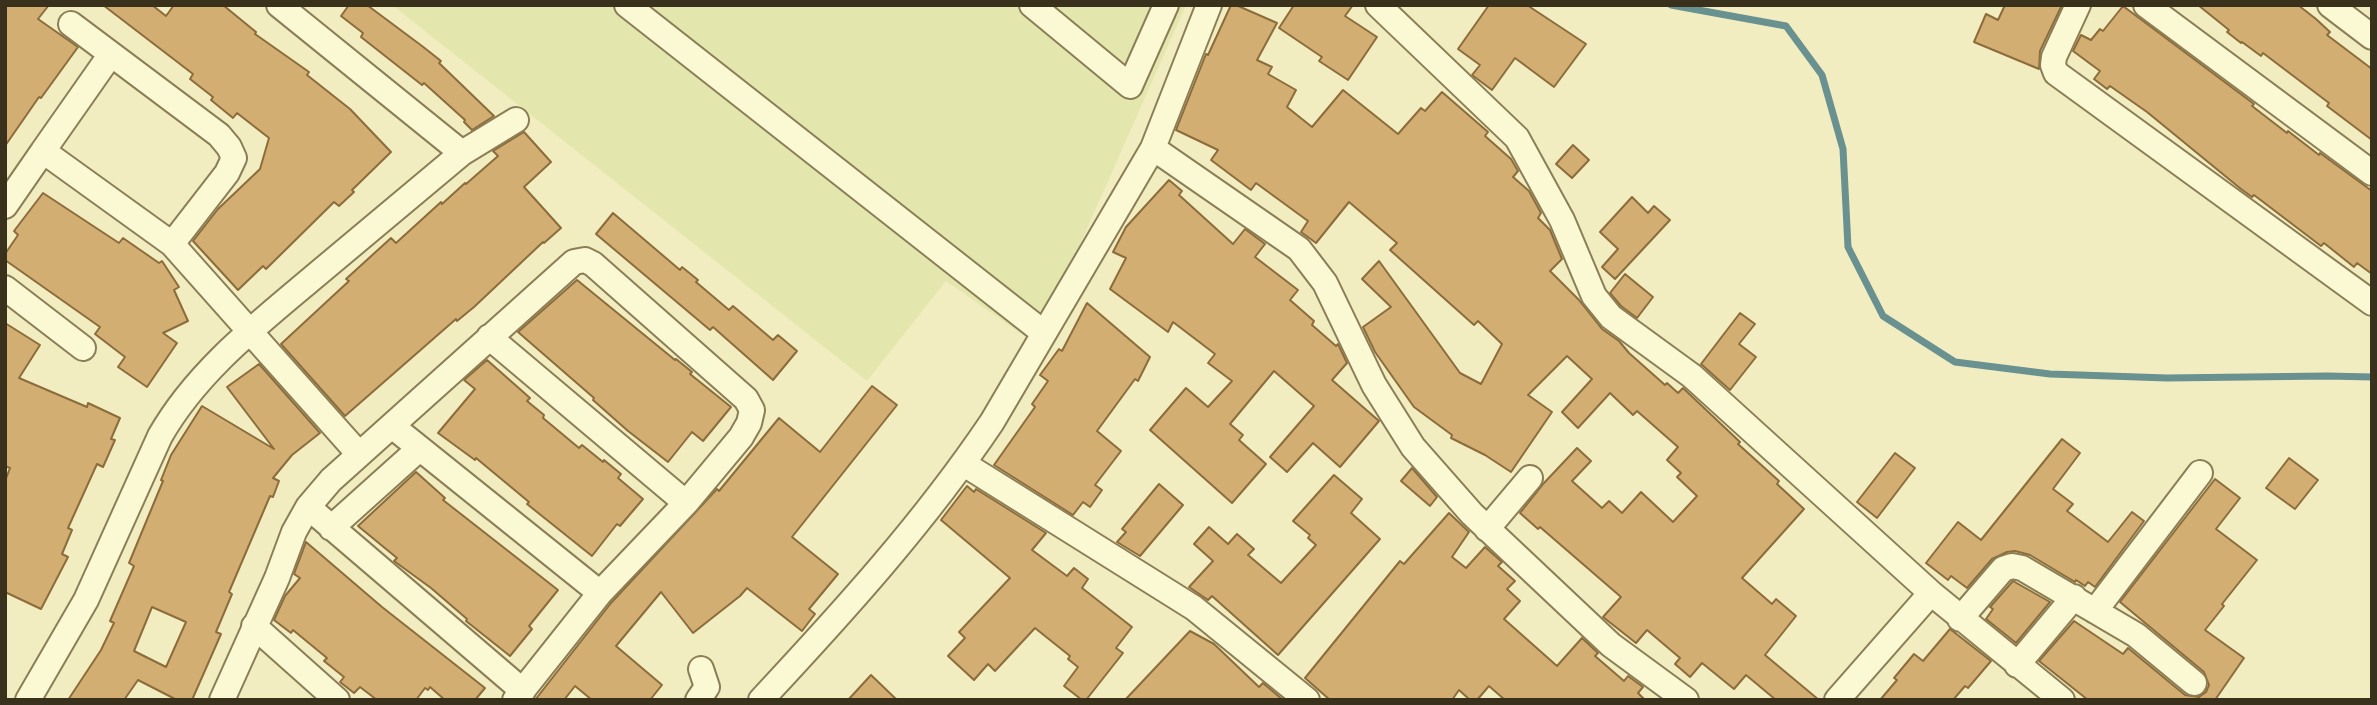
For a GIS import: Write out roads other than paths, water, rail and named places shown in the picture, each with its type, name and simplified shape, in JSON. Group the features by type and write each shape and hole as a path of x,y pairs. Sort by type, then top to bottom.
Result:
{"street":[{"path":"279,5 462,153"},
{"path":"627,5 1044,333"},
{"path":"1032,5 1130,86 1166,5"},
{"path":"761,700 862,592 964,464 992,422 1153,148 1209,5"},
{"path":"1378,5 1517,138 1562,220 1594,296 1611,317 1692,376 1959,619 2062,700"},
{"path":"2078,5 2054,57 2056,73 2372,303"},
{"path":"2146,5 2372,173"},
{"path":"2329,5 2372,37"},
{"path":"71,24 219,135 229,147 234,158 227,173 172,244"},
{"path":"5,206 111,54"},
{"path":"27,700 86,600 169,419 193,387 249,331 462,153 516,120"},
{"path":"1153,148 1299,249 1325,283 1374,385 1413,447 1487,529 1611,645 1686,700"},
{"path":"43,151 172,244 358,453"},
{"path":"222,700 294,531 308,508 358,453 392,426 574,262 585,260 593,264 746,399 752,410 750,423 741,437 686,503 600,593 519,695 308,508"},
{"path":"5,288 83,348"},
{"path":"489,337 686,503"},
{"path":"392,426 600,593"},
{"path":"331,528 419,449"},
{"path":"964,464 1194,608 1307,700"},
{"path":"2095,611 2200,473"},
{"path":"1487,529 1530,478"},
{"path":"1959,619 2003,569 2012,566 2022,568 2136,635 2194,683"},
{"path":"1837,700 1931,593"},
{"path":"2017,665 2074,597"},
{"path":"254,626 337,700"},
{"path":"698,700 707,687 701,669"}],"waterway":[{"path":"1671,5 1786,26 1822,75 1843,149 1848,247 1883,316 1955,362 2050,374 2167,378 2372,377"}]}
